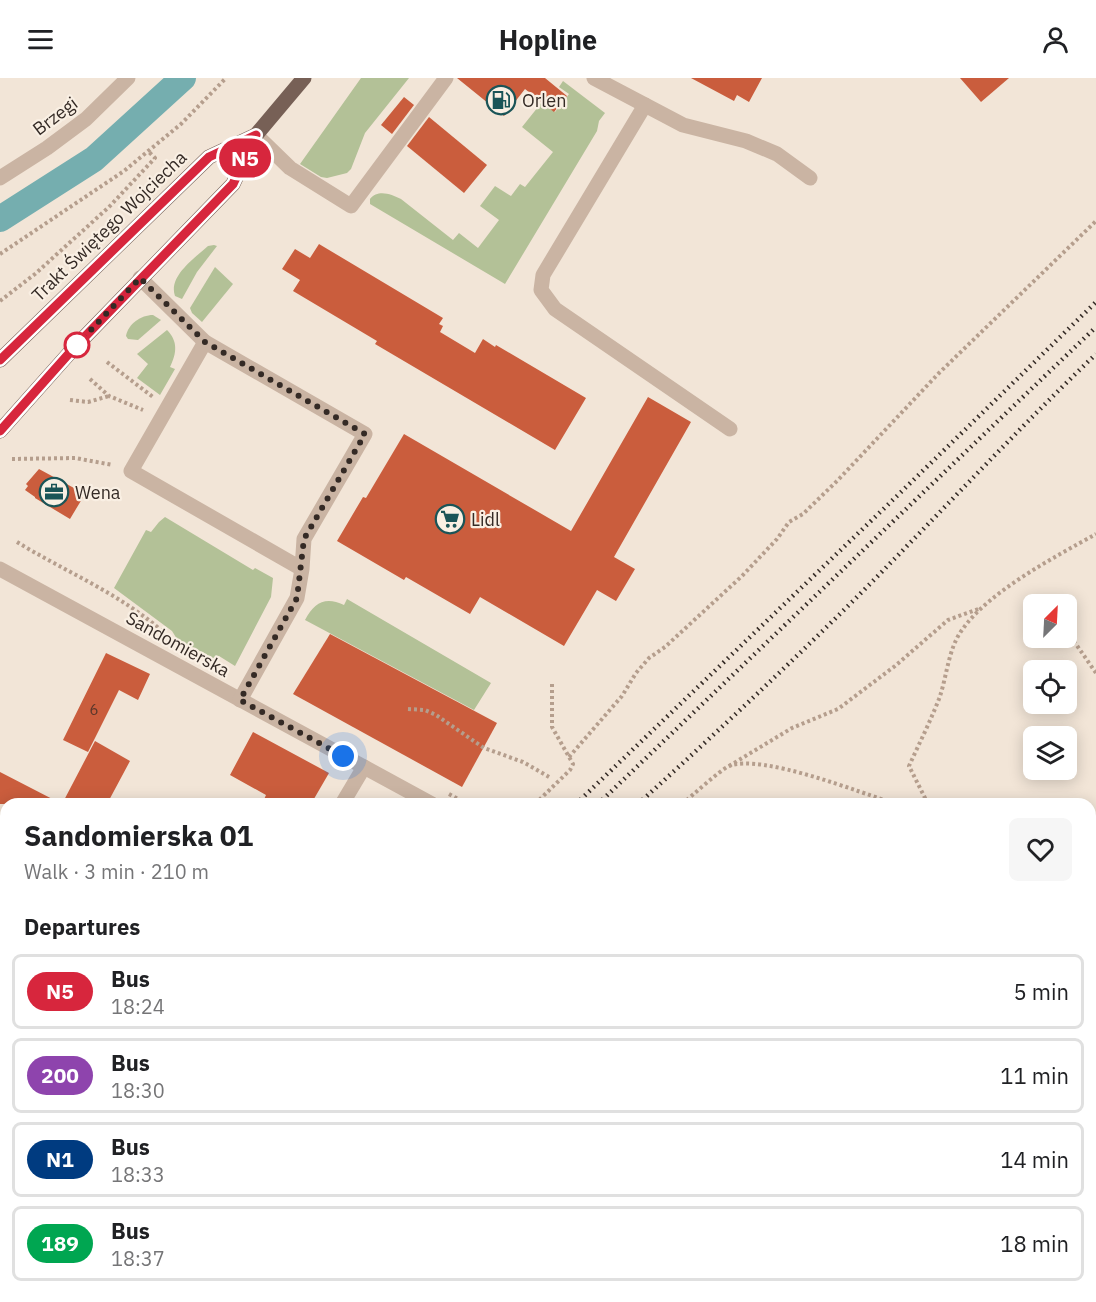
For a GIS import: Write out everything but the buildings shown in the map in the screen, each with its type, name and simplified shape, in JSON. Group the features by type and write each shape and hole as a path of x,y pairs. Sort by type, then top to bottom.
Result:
{"main road":[{"name":"Trakt Świętego Wojciecha","path":"0,431 43,381 140,278 233,184 256,135 304,78"},
{"name":"Trakt Świętego Wojciecha","path":"0,360 209,157 256,135"}],"street":[{"name":"Brzegi","path":"0,178 47,148 86,119 128,78"},
{"path":"256,135 290,168 356,209 446,78"},
{"path":"594,78 683,125 746,141 777,154 810,178"},
{"path":"645,105 543,275 541,290 555,309 730,429"},
{"path":"140,278 205,342 365,434 304,539 297,598 240,700"},
{"path":"205,342 131,471 302,569"},
{"name":"Sandomierska","path":"0,569 421,798"},
{"path":"346,798 364,767"}],"path":[{"path":"0,254 124,171 181,124 226,78"},
{"path":"0,301 109,207 155,158 148,151"},
{"path":"569,757 622,696 636,673 649,658 666,647 742,576 777,539 789,522 802,514 838,480 938,374 1096,221"},
{"path":"107,362 157,400"},
{"path":"90,379 110,396 161,418"},
{"path":"70,400 88,402 110,396"},
{"path":"12,459 75,458 108,463 131,471"},
{"path":"925,798 909,766 939,699 961,631 982,607 1042,564 1096,534"},
{"path":"689,798 729,766 792,728 838,709 895,666 948,620 982,607"},
{"path":"1077,646 1096,673"},
{"path":"541,798 570,770 573,764 552,727 552,681"},
{"path":"408,709 425,710 436,715 484,748 523,762 549,777"},
{"path":"729,766 754,764 786,769 877,798"}],"green space":[{"path":"361,78 409,78 365,133 351,169 347,173 327,178 321,177 300,164"},
{"path":"563,81 605,113 599,121 597,131 505,284 370,204 370,199 377,194 393,195 453,240 459,233 478,248 499,220 480,206 495,186 511,196 520,184 525,187 553,152 522,127 542,102 555,112 569,94 559,87"},
{"path":"208,246 217,246 197,272 182,299 175,296 175,281 184,268"},
{"path":"215,267 233,284 202,322 190,308"},
{"path":"153,315 161,320 138,340 128,339 127,332 132,324"},
{"path":"167,330 175,343 174,357 170,367 175,369 160,395 137,378 148,364 137,354"},
{"path":"165,517 253,570 255,568 273,578 271,597 235,666 219,656 213,658 177,639 172,631 114,588 146,530 151,532"},
{"path":"347,599 491,683 474,710 305,620 316,605 331,601 344,605"}],"waterway":[{"path":"0,219 94,159 183,78"}],"railway":[{"path":"582,798 1096,302"},
{"path":"604,798 1096,327"},
{"path":"645,798 752,699 835,618 1096,354"}],"bus line":[{"name":"N5","path":"0,360 209,157 256,135 233,184 73,349 0,431"}],"place":[{"name":"Orlen","path":"501,100"},
{"name":"Wena","path":"54,492"},
{"name":"Lidl","path":"450,519"}],"route":[{"path":"77,345 73,349 140,278 205,342 365,434 304,539 297,598 240,700 343,756"}]}
